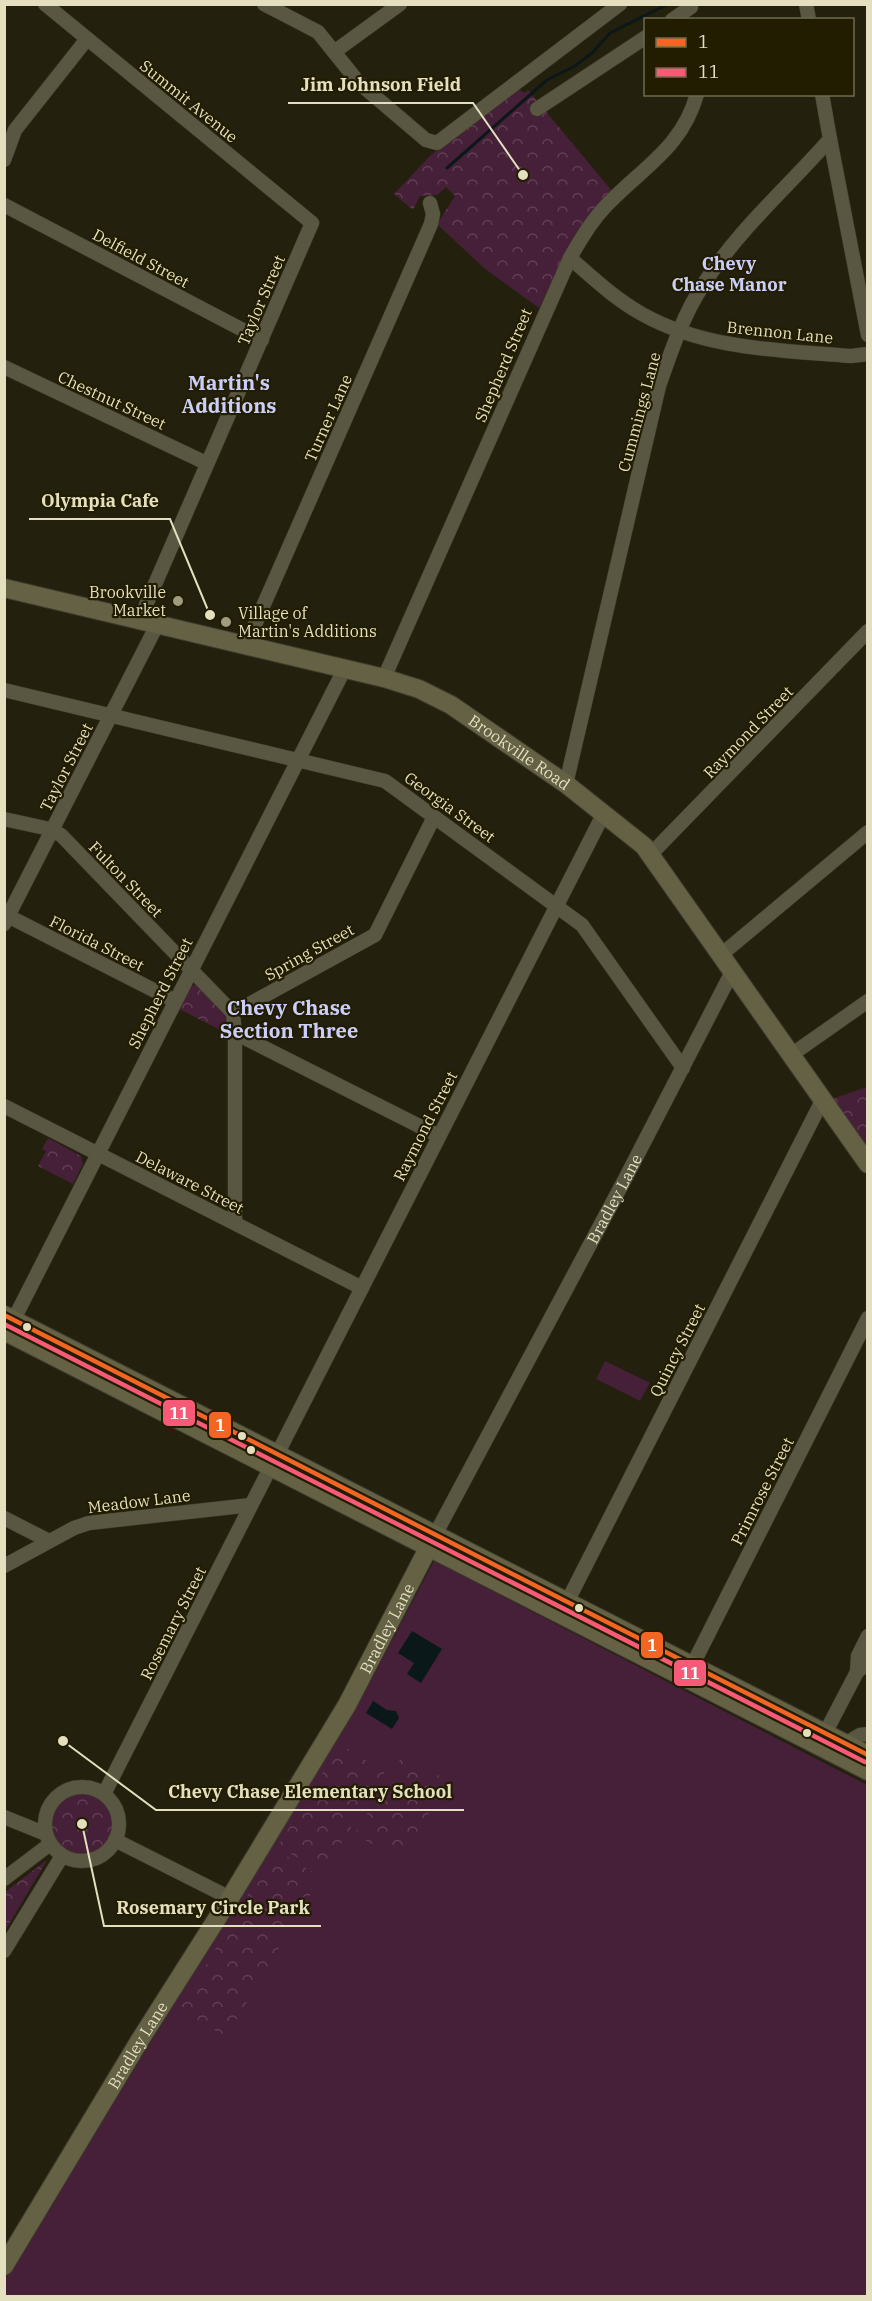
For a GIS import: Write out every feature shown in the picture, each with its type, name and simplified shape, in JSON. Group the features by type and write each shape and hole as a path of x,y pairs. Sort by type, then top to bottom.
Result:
{"main road":[{"name":"Brookville Road","path":"4,588 384,678 419,689 451,705 566,784 651,854 867,1164"},
{"path":"8,1325 822,1740 867,1771"},
{"name":"Bradley Lane","path":"4,2266 140,2040 230,1898 347,1705 432,1541"},
{"path":"822,1740 845,1744 867,1755"}],"street":[{"name":"Summit Avenue","path":"45,4 312,223"},
{"path":"264,4 318,32 373,96 433,143 437,143 620,4"},
{"path":"334,52 400,4"},
{"path":"676,18 692,10"},
{"path":"537,109 644,38"},
{"path":"4,160 15,130 87,39"},
{"name":"Shepherd Street","path":"384,678 570,258 605,206 669,148 685,125 696,96"},
{"path":"822,96 867,335"},
{"name":"Cummings Lane","path":"566,784 659,386 680,331 702,287 735,241 830,139"},
{"name":"Turner Lane","path":"246,645 431,224 433,214 430,203"},
{"name":"Delfield Street","path":"4,205 262,340"},
{"name":"Taylor Street","path":"6,918 111,716 148,623 161,568 312,223"},
{"name":"Brennon Lane","path":"570,258 620,300 643,314 680,331 741,347 851,356 867,349"},
{"name":"Chestnut Street","path":"4,367 206,463"},
{"name":"Raymond Street","path":"651,854 867,631"},
{"name":"Shepherd Street","path":"8,1325 345,668"},
{"name":"Georgia Street","path":"4,690 386,781 556,905 590,933 683,1068"},
{"name":"Raymond Street","path":"273,1460 604,813"},
{"name":"Spring Street","path":"233,1013 375,935 434,817"},
{"name":"Fulton Street","path":"4,819 61,835 233,1013"},
{"path":"722,954 867,832"},
{"name":"Florida Street","path":"6,918 175,1001"},
{"name":"Bradley Lane","path":"432,1541 733,970"},
{"path":"791,1054 867,1002"},
{"path":"233,1013 235,1033 235,1223"},
{"path":"235,1033 439,1136"},
{"name":"Quincy Street","path":"564,1609 822,1101"},
{"name":"Delaware Street","path":"4,1106 362,1288"},
{"name":"Primrose Street","path":"689,1672 867,1318"},
{"name":"Rosemary Street","path":"104,1794 273,1460"},
{"name":"Meadow Lane","path":"4,1566 74,1528 100,1521 251,1505"},
{"path":"4,1518 49,1541"},
{"path":"822,1740 862,1667 858,1656 867,1636"},
{"path":"845,1744 860,1735 867,1734"},
{"path":"4,1817 48,1839 62,1856 74,1861 98,1857 108,1850 116,1839 119,1827 118,1815 104,1794 83,1787 61,1793 47,1811 48,1839 4,1879"},
{"path":"116,1839 230,1898"},
{"path":"5,1948 62,1856"}],"green space":[{"path":"518,89 525,93 528,90 612,191 570,243 539,308 484,268 437,224 455,196 446,187 437,195 420,196 413,210 394,194 431,155"},
{"path":"199,983 229,1014 228,1034 179,1009 191,986"},
{"path":"867,1087 867,1148 832,1099"},
{"path":"48,1138 81,1156 83,1164 73,1184 38,1166 46,1151 42,1149"},
{"path":"605,1361 650,1383 640,1401 596,1379"},
{"path":"434,1561 867,1785 867,2296 5,2296 4,2281 355,1710"},
{"path":"340,1744 385,1772 323,1873 278,1846"},
{"path":"403,1754 448,1781 401,1861 355,1834"},
{"path":"82,1794 99,1799 107,1807 112,1824 107,1841 99,1849 82,1854 65,1849 57,1841 52,1824 57,1807 65,1799"},
{"path":"275,1849 321,1877 226,2037 180,2009"},
{"path":"47,1860 5,1931 5,1892"}],"shaded area":[{"path":"412,1631 442,1649 421,1683 407,1674 414,1663 398,1653"},
{"path":"373,1701 387,1710 396,1711 399,1718 392,1729 366,1713"}],"waterway":[{"path":"447,168 547,80 575,66 592,53 610,33 668,4"}],"transit line":[{"name":"1","path":"4,1315 868,1755"},
{"name":"11","path":"4,1324 865,1762"}],"place":[{"name":"Jim Johnson Field","path":"523,175"},
{"name":"Brookville Market","path":"178,601"},
{"name":"Olympia Cafe","path":"210,615"},
{"name":"Village of Martin's Additions","path":"226,622"},
{"name":"Chevy Chase Elementary School","path":"63,1741"},
{"name":"Rosemary Circle Park","path":"82,1824"}],"district":[{"name":"Chevy Chase Manor","path":"729,273"},
{"name":"Martin's Additions","path":"229,394"},
{"name":"Chevy Chase Section Three","path":"289,1018"}]}
